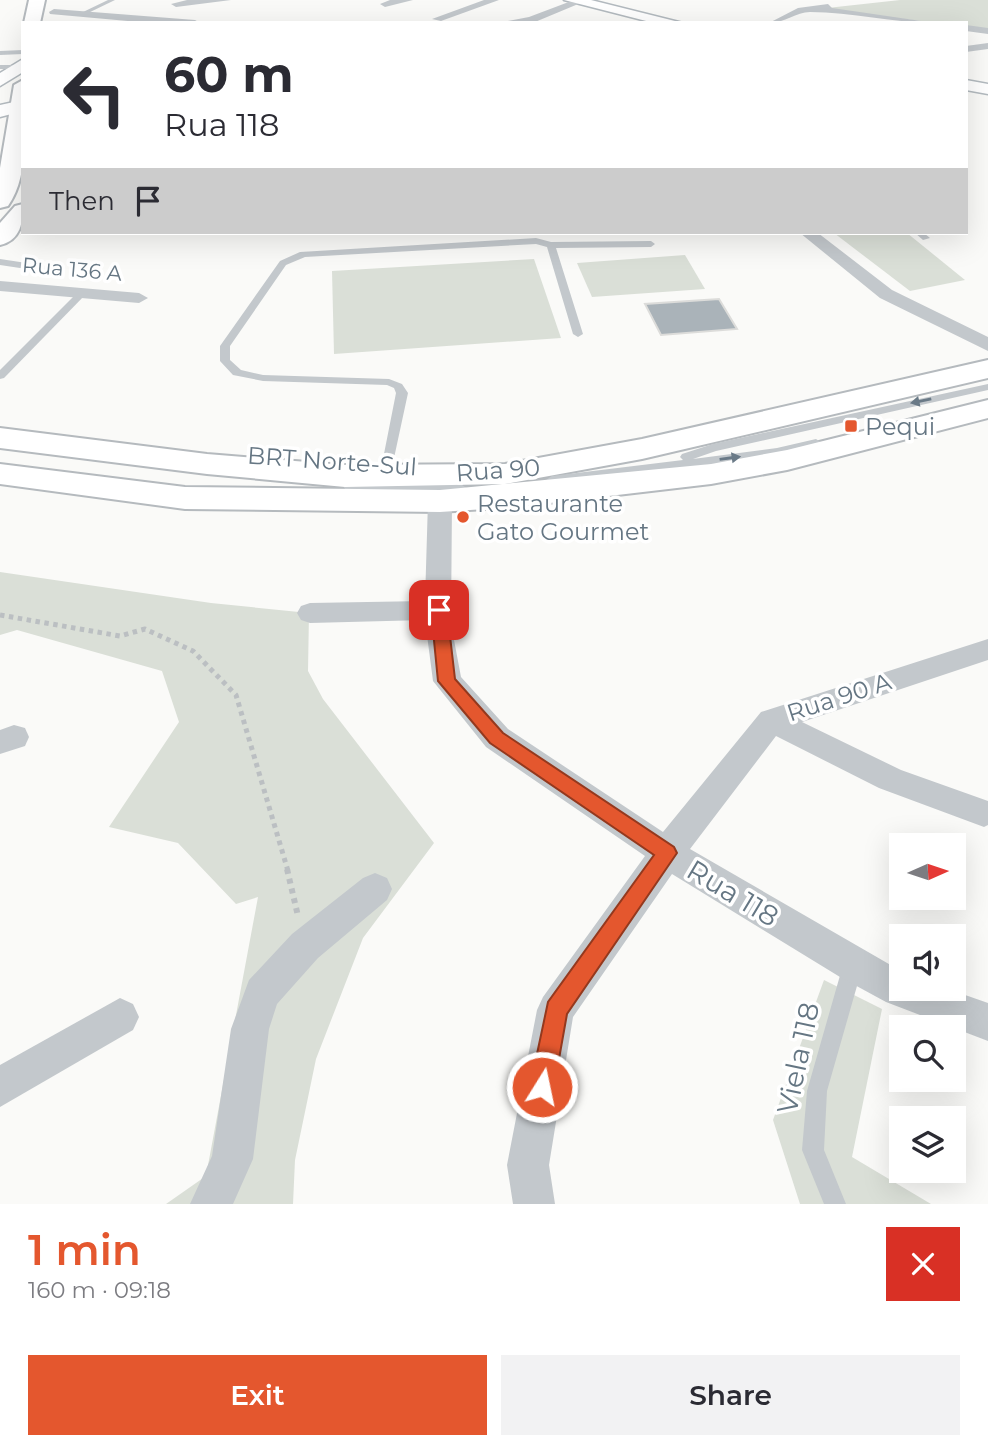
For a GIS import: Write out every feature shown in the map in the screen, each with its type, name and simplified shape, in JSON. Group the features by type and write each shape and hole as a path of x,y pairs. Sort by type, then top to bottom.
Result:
{"main road":[{"path":"32,21 37,0"},
{"path":"0,81 17,89 6,156 8,187 0,201"},
{"path":"968,85 988,89"},
{"path":"0,238 21,213"},
{"name":"Rua 90","path":"0,457 190,481 436,488 642,449 988,351"},
{"name":"Rua 90","path":"0,438 207,464 345,476 515,496 712,474 787,460 988,409"},
{"path":"0,426 259,459 390,485"},
{"path":"0,474 185,498 390,485"}],"street":[{"path":"148,19 175,2 226,0"},
{"path":"385,4 408,0"},
{"path":"437,19 494,0"},
{"path":"513,21 531,20 575,1 665,21"},
{"path":"779,21 811,9 863,3"},
{"path":"811,9 913,21"},
{"path":"54,12 172,21"},
{"path":"968,28 988,31"},
{"path":"968,49 988,46"},
{"path":"811,235 886,294 988,351"},
{"name":"Rua 136 A","path":"0,286 139,298"},
{"name":"Rua 118","path":"436,488 439,610 447,681 497,738 667,853 853,965 899,989 988,1022"},
{"path":"310,613 439,610"},
{"name":"Rua 90 A","path":"534,1204 528,1165 556,1010 667,853 771,720 988,649"},
{"path":"771,720 890,779 984,813"},
{"path":"211,1204 232,1159 250,1029 262,993 305,946 375,889"},
{"path":"0,1087 120,1017"}],"lane":[{"path":"83,13 112,0"},
{"path":"0,53 17,89"},
{"path":"0,67 17,89"},
{"path":"390,485 402,393 398,386 389,382 263,378 237,373 225,361 225,346 284,262 303,254 536,241 551,245 651,244"},
{"path":"551,245 578,334"},
{"path":"0,262 60,271"},
{"path":"0,376 82,293"},
{"name":"BRT Norte-Sul","path":"662,465 713,448 988,387"},
{"name":"BRT Norte-Sul","path":"0,448 208,474 344,486 447,490 509,486 777,452 988,401"},
{"name":"Viela 118","path":"835,1204 813,1150 817,1091 853,965"}],"path":[{"path":"0,615 120,636 145,629 193,651 236,695 282,846 305,946"}],"shaded area":[{"path":"900,0 988,0 988,30 968,27 968,21 921,21 818,9"},
{"path":"837,235 909,235 965,280 910,291"},
{"path":"685,255 705,289 592,297 577,263"},
{"path":"534,259 561,338 334,354 332,271"},
{"path":"0,572 211,603 309,613 308,671 323,699 434,843 363,938 316,1059 295,1160 293,1204 166,1204 206,1176 258,897 236,904 178,843 109,827 179,722 162,671 17,630 0,635"},
{"path":"824,980 882,1009 852,1157 889,1179 889,1183 896,1183 931,1204 800,1204 773,1120"}],"building":[{"path":"719,299 737,329 661,335 645,304"}],"place":[{"name":"Pequi","path":"851,426"},
{"name":"Restaurante Gato Gourmet","path":"463,517"}],"route":[{"path":"439,610 438,624 447,681 497,738 667,853 556,1010 542,1087"}]}
